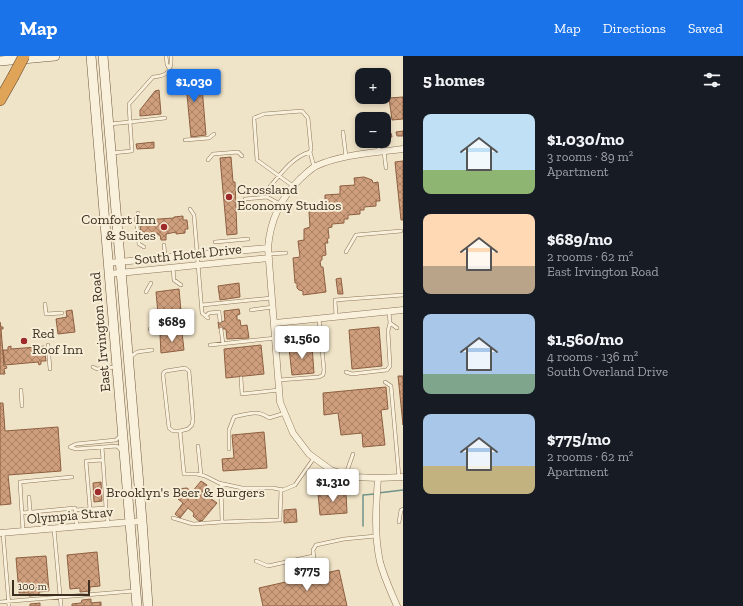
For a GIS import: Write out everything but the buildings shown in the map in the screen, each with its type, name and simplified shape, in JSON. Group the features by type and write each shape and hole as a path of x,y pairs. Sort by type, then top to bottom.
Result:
{"highway":[{"path":"0,100 24,56"}],"main road":[{"path":"0,61 55,56"},
{"name":"East Irvington Road","path":"91,56 137,606"},
{"name":"East Irvington Road","path":"103,56 148,606"}],"street":[{"path":"401,477 353,477 331,470 309,454 293,433 280,402 268,254 269,231 280,204 293,186 314,167 346,157 403,149"},
{"name":"South Hotel Drive","path":"108,263 197,255 268,254"},
{"name":"South Hotel Drive","path":"109,274 222,263 268,254"},
{"path":"222,263 236,258 262,256 268,254"},
{"path":"274,323 403,310"},
{"path":"378,478 376,536 381,564 397,606"},
{"name":"Olympia Strav","path":"2,533 142,521"}],"lane":[{"path":"166,56 170,71 178,75 202,70 208,73"},
{"path":"110,153 132,151 129,104 153,77 162,77 170,71 172,64 171,56"},
{"path":"293,186 257,160 254,118 264,114 302,111 308,118 310,152 314,167"},
{"path":"108,124 165,118"},
{"path":"343,132 346,157"},
{"path":"185,140 209,138 214,134"},
{"path":"380,148 386,168"},
{"path":"208,160 213,154 238,152 242,156"},
{"path":"268,189 301,154 310,152"},
{"path":"245,199 266,197 280,204"},
{"path":"190,209 194,215 202,313 207,317 209,313 219,312 220,321"},
{"path":"138,213 136,217 139,244 144,247"},
{"path":"346,252 356,235 401,232"},
{"path":"215,242 248,239"},
{"path":"164,245 165,258"},
{"path":"268,254 286,253"},
{"path":"173,268 174,280 181,285"},
{"path":"146,292 151,283"},
{"path":"336,317 335,300 403,295"},
{"path":"202,304 272,298"},
{"path":"45,304 46,314 62,313"},
{"path":"251,310 273,307"},
{"path":"346,372 352,374 389,369 389,312"},
{"path":"279,380 319,377 323,375 324,370 319,318"},
{"path":"390,323 398,328"},
{"path":"150,329 186,326"},
{"path":"221,329 223,344"},
{"path":"210,345 276,338"},
{"path":"48,345 50,369"},
{"path":"128,359 137,352 152,350"},
{"path":"93,367 97,370 117,367"},
{"path":"185,368 189,371 193,420 192,426 188,429 180,431 173,431 169,428 163,375 166,371 185,368"},
{"path":"241,378 242,394 280,390"},
{"path":"385,382 391,386 401,477"},
{"path":"21,390 22,406"},
{"path":"229,449 229,430 234,417 255,412 264,414 269,418 285,413"},
{"path":"180,431 184,474 201,475 221,484 242,488 273,488 281,490 290,488 295,485 314,458"},
{"path":"122,433 116,440 76,444 70,447 76,450 117,446 124,453"},
{"path":"198,446 201,475"},
{"path":"102,447 108,524"},
{"path":"346,475 353,454"},
{"path":"90,509 86,461 103,460"},
{"path":"23,531 20,482 72,477"},
{"path":"221,484 222,522"},
{"path":"173,518 193,524 280,520 281,490"},
{"path":"29,497 30,512"},
{"path":"22,513 75,508 75,510 106,508"},
{"path":"399,522 401,510 403,509"},
{"path":"75,510 77,527"},
{"path":"54,528 60,606"},
{"path":"2,533 9,606"},
{"path":"322,562 314,560 313,550 316,545 344,539 376,536"},
{"path":"256,560 268,566 313,556"},
{"path":"0,602 136,591"}],"waterway":[{"path":"378,493 403,490"},
{"path":"363,526 363,495 375,494"}],"place":[{"name":"Crossland Economy Studios","path":"229,197"},
{"name":"Comfort Inn & Suites","path":"164,227"},
{"name":"Red Roof Inn","path":"24,341"},
{"name":"Brooklyn's Beer & Burgers","path":"98,492"}]}
